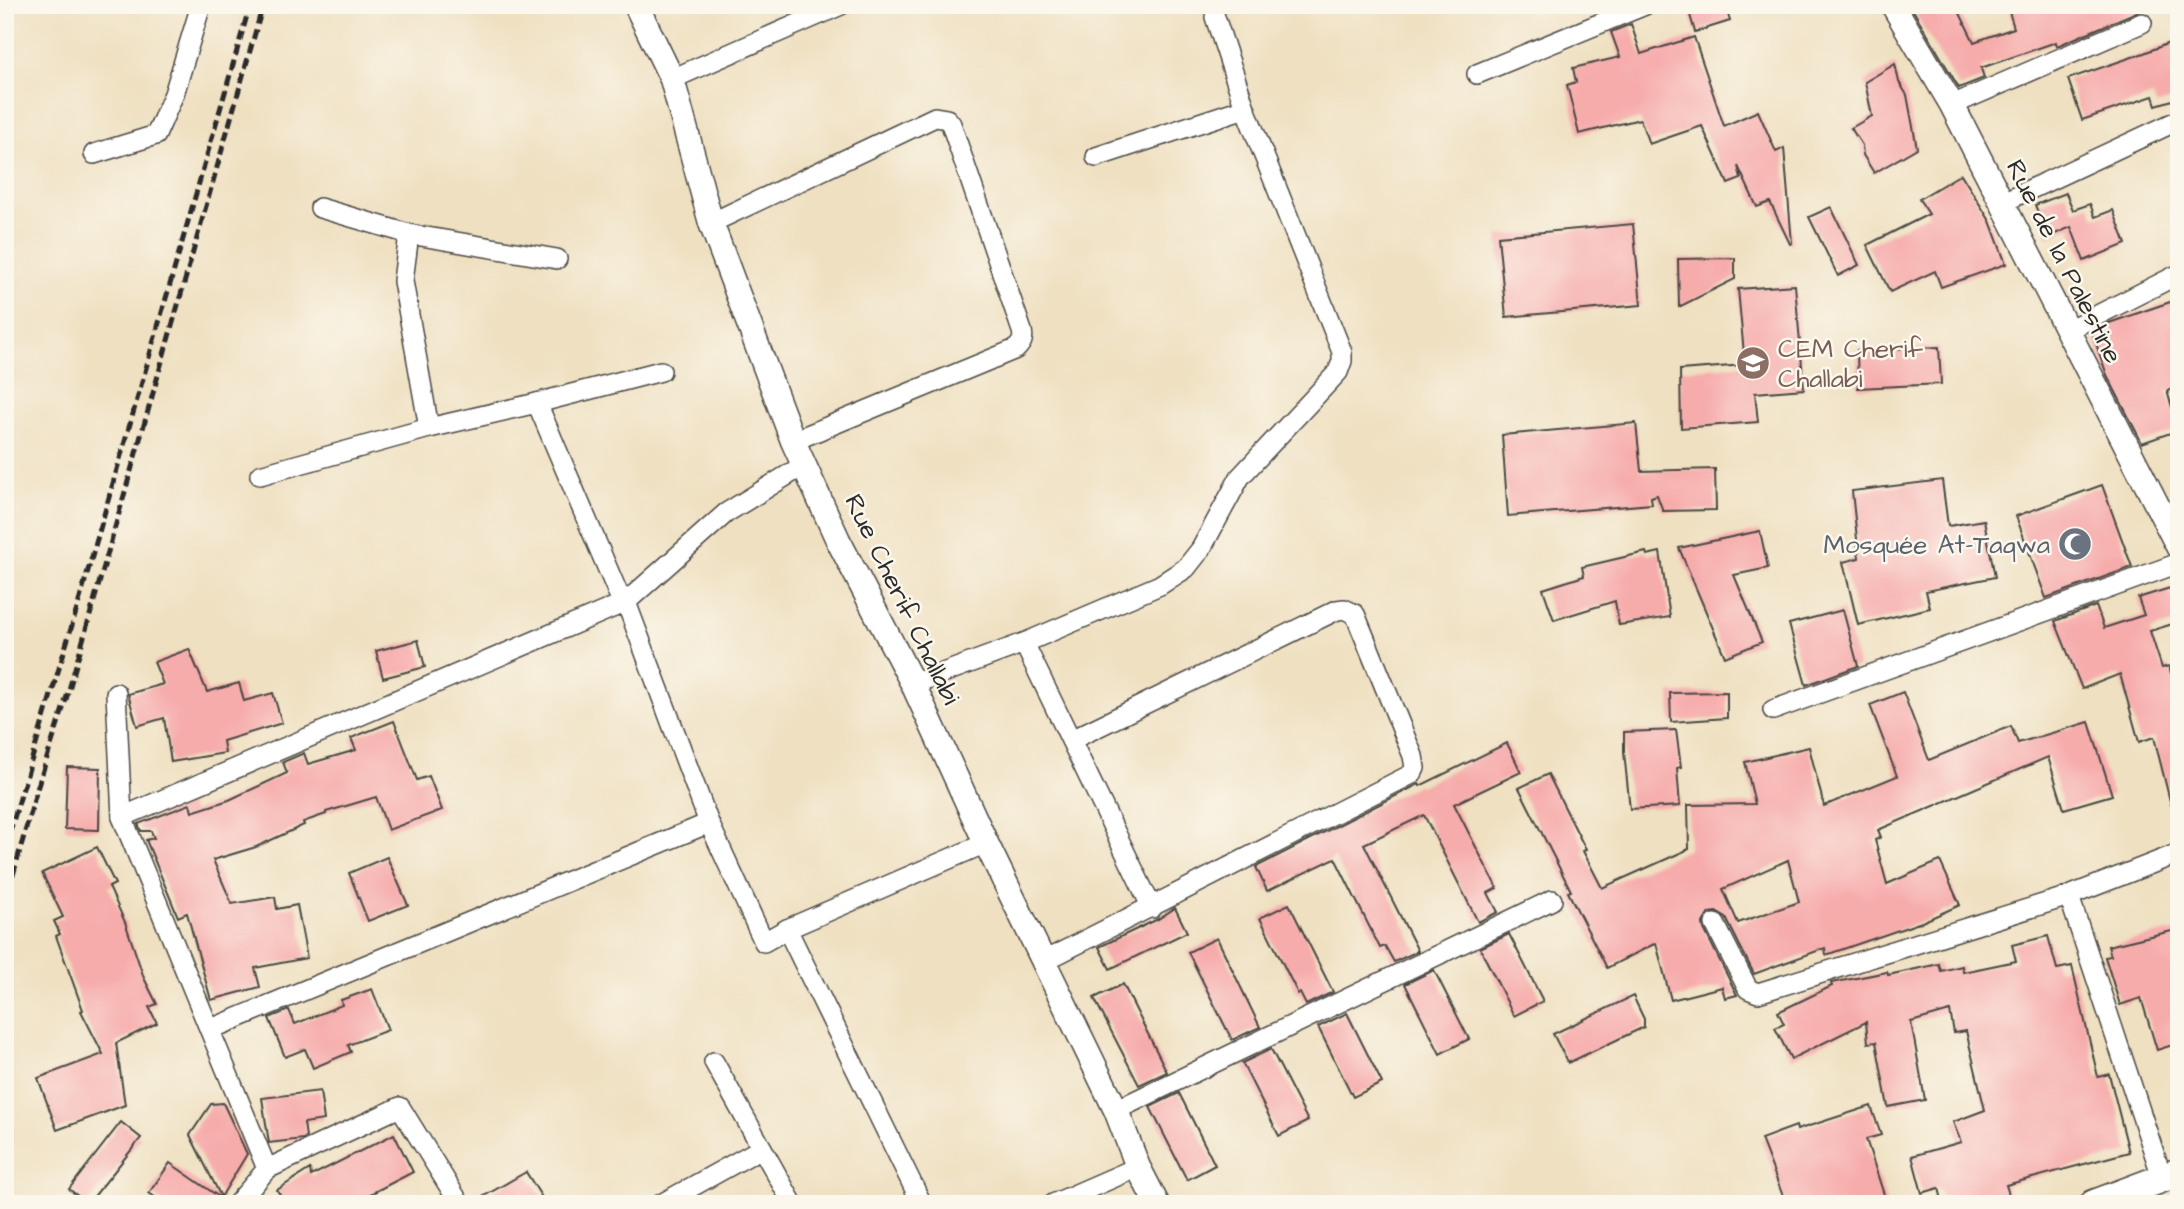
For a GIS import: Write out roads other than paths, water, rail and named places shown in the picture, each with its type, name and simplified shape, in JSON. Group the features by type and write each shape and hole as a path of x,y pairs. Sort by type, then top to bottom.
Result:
{"main road":[{"path":"2094,1204 2171,1174"}],"street":[{"path":"94,154 156,135 174,93 201,5"},
{"name":"Rue Cherif Challabi","path":"636,5 672,79 711,223 793,441 838,540 913,684 986,843 1116,1110 1138,1167 1157,1204"},
{"path":"672,79 841,5"},
{"path":"1477,74 1646,5"},
{"name":"Rue de la Palestine","path":"1892,5 1952,105 2179,548"},
{"path":"913,684 1024,643 1160,585 1186,568 1201,549 1240,477 1338,372 1342,352 1245,108 1216,18"},
{"path":"1952,105 2142,23"},
{"path":"1096,157 1245,108"},
{"path":"711,223 935,117 947,119 951,124 1023,337 1021,344 1016,349 793,441"},
{"path":"2001,203 2179,120"},
{"path":"320,208 409,234 557,258"},
{"path":"409,234 403,281 429,428"},
{"path":"2068,330 2179,274"},
{"path":"260,475 429,428 537,404 661,371"},
{"path":"537,404 618,593 626,602 709,823 764,942 787,929 986,843"},
{"path":"122,817 626,602 726,513 804,465"},
{"path":"1773,710 2179,563"},
{"path":"1044,961 1412,774 1415,768 1413,756 1354,614 1344,609 1337,610 1071,740"},
{"path":"1024,643 1152,908"},
{"path":"116,694 122,817 268,1169"},
{"path":"211,1029 709,823"},
{"path":"1715,923 1748,989 1758,993 2069,896 2179,853"},
{"path":"2069,896 2171,1174"},
{"path":"1116,1110 1552,900"},
{"path":"787,929 922,1204"},
{"path":"714,1062 793,1204"},
{"path":"236,1204 268,1169 400,1107 460,1204"},
{"path":"661,1204 762,1148"},
{"path":"1053,1204 1138,1167"}],"railway":[{"path":"5,848 79,602 250,5"},
{"path":"5,904 37,789 68,693 263,5"}],"place":[{"name":"CEM Cherif Challabi","path":"1753,363"},
{"name":"Mosquée At-Taqwa","path":"2075,544"}]}
